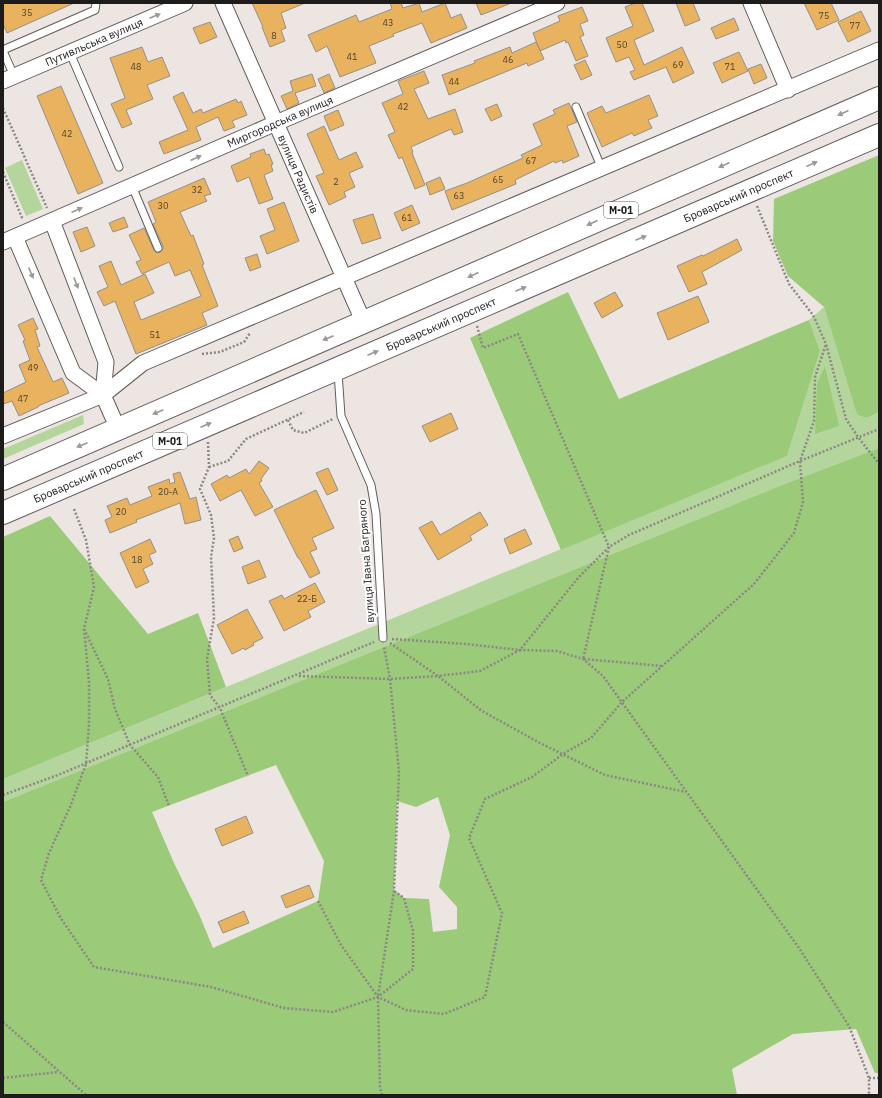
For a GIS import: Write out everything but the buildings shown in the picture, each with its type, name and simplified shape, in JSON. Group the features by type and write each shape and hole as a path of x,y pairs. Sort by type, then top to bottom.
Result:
{"highway":[{"name":"М-01","path":"3,479 879,98"},
{"name":"Броварський проспект","path":"3,514 879,135"}],"street":[{"name":"Путивльська вулиця","path":"8,78 185,3"},
{"name":"вулиця Радистів","path":"223,3 364,323"},
{"name":"Миргородська вулиця","path":"9,240 276,123 557,3"},
{"path":"751,3 788,90"},
{"path":"3,436 103,395 143,363 879,50"},
{"path":"52,221 106,362 103,395 118,429"},
{"path":"9,240 73,373 103,395"}],"lane":[{"path":"8,78 3,51 94,10 96,3"},
{"path":"70,52 119,167"},
{"path":"576,107 602,169"},
{"path":"132,186 158,248"},
{"name":"вулиця Івана Багряного","path":"338,368 341,416 370,485 376,514 383,638"}],"path":[{"path":"3,108 52,221"},
{"path":"750,191 789,284 813,315 826,344 846,419 879,464"},
{"path":"473,310 483,348 518,334 609,547 583,659"},
{"path":"186,345 201,354 220,352 244,342 249,334"},
{"path":"318,901 341,945 378,997 406,1010 444,1014 485,997 502,913 468,838 485,799 532,777 563,754 591,738 622,702 754,584 794,533 803,502 800,461 814,421 815,376 826,344"},
{"path":"209,467 228,461 246,439 304,412"},
{"path":"288,420 293,430 304,433 341,416"},
{"path":"208,424 209,467 200,489 211,515 214,538 211,557 214,618 207,659 210,695 220,708 248,776"},
{"path":"297,676 390,679 438,676 480,671 520,650 578,578 609,547 630,535 800,461 879,429"},
{"path":"74,509 86,540 94,587 84,629 89,682 89,725 86,764 70,807 49,853 41,880 60,917 94,967 211,987 284,1008 333,1012 378,997 413,969 413,931 404,898 394,891"},
{"path":"84,629 108,679 115,709 130,745 158,777 169,806"},
{"path":"3,795 86,764 297,676 383,638 466,644 520,650 557,651 583,659 663,666"},
{"path":"383,638 438,676 482,711 540,743 605,775 687,792"},
{"path":"382,1095 380,1087 378,997 394,891 399,772 390,679 383,638"},
{"path":"583,659 603,676 622,702 799,948 850,1026 869,1078 868,1095"},
{"path":"3,1022 86,1095"},
{"path":"3,1078 59,1072"},
{"path":"869,1078 879,1078"}],"green space":[{"path":"879,155 879,412 867,418 857,415 824,307 788,276 773,241 774,199"},
{"path":"22,160 43,209 26,216 5,168"},
{"path":"568,292 619,399 809,320 820,351 787,456 561,550 470,338"},
{"path":"824,307 857,415 867,418 879,412 879,448 787,483 3,802 3,779 787,456 820,351 809,320"},
{"path":"825,366 839,426 815,434 817,384"},
{"path":"83,415 84,424 3,459 3,449"},
{"path":"879,448 879,1073 875,1073 856,1029 793,1034 732,1069 737,1095 3,1095 3,802 787,483","holes":["276,765 324,861 318,901 213,948 152,812","438,797 450,835 439,887 457,907 457,929 433,932 429,899 404,898 394,890 397,801 416,807"]},
{"path":"50,516 148,634 198,613 226,687 3,779 3,537"}]}
